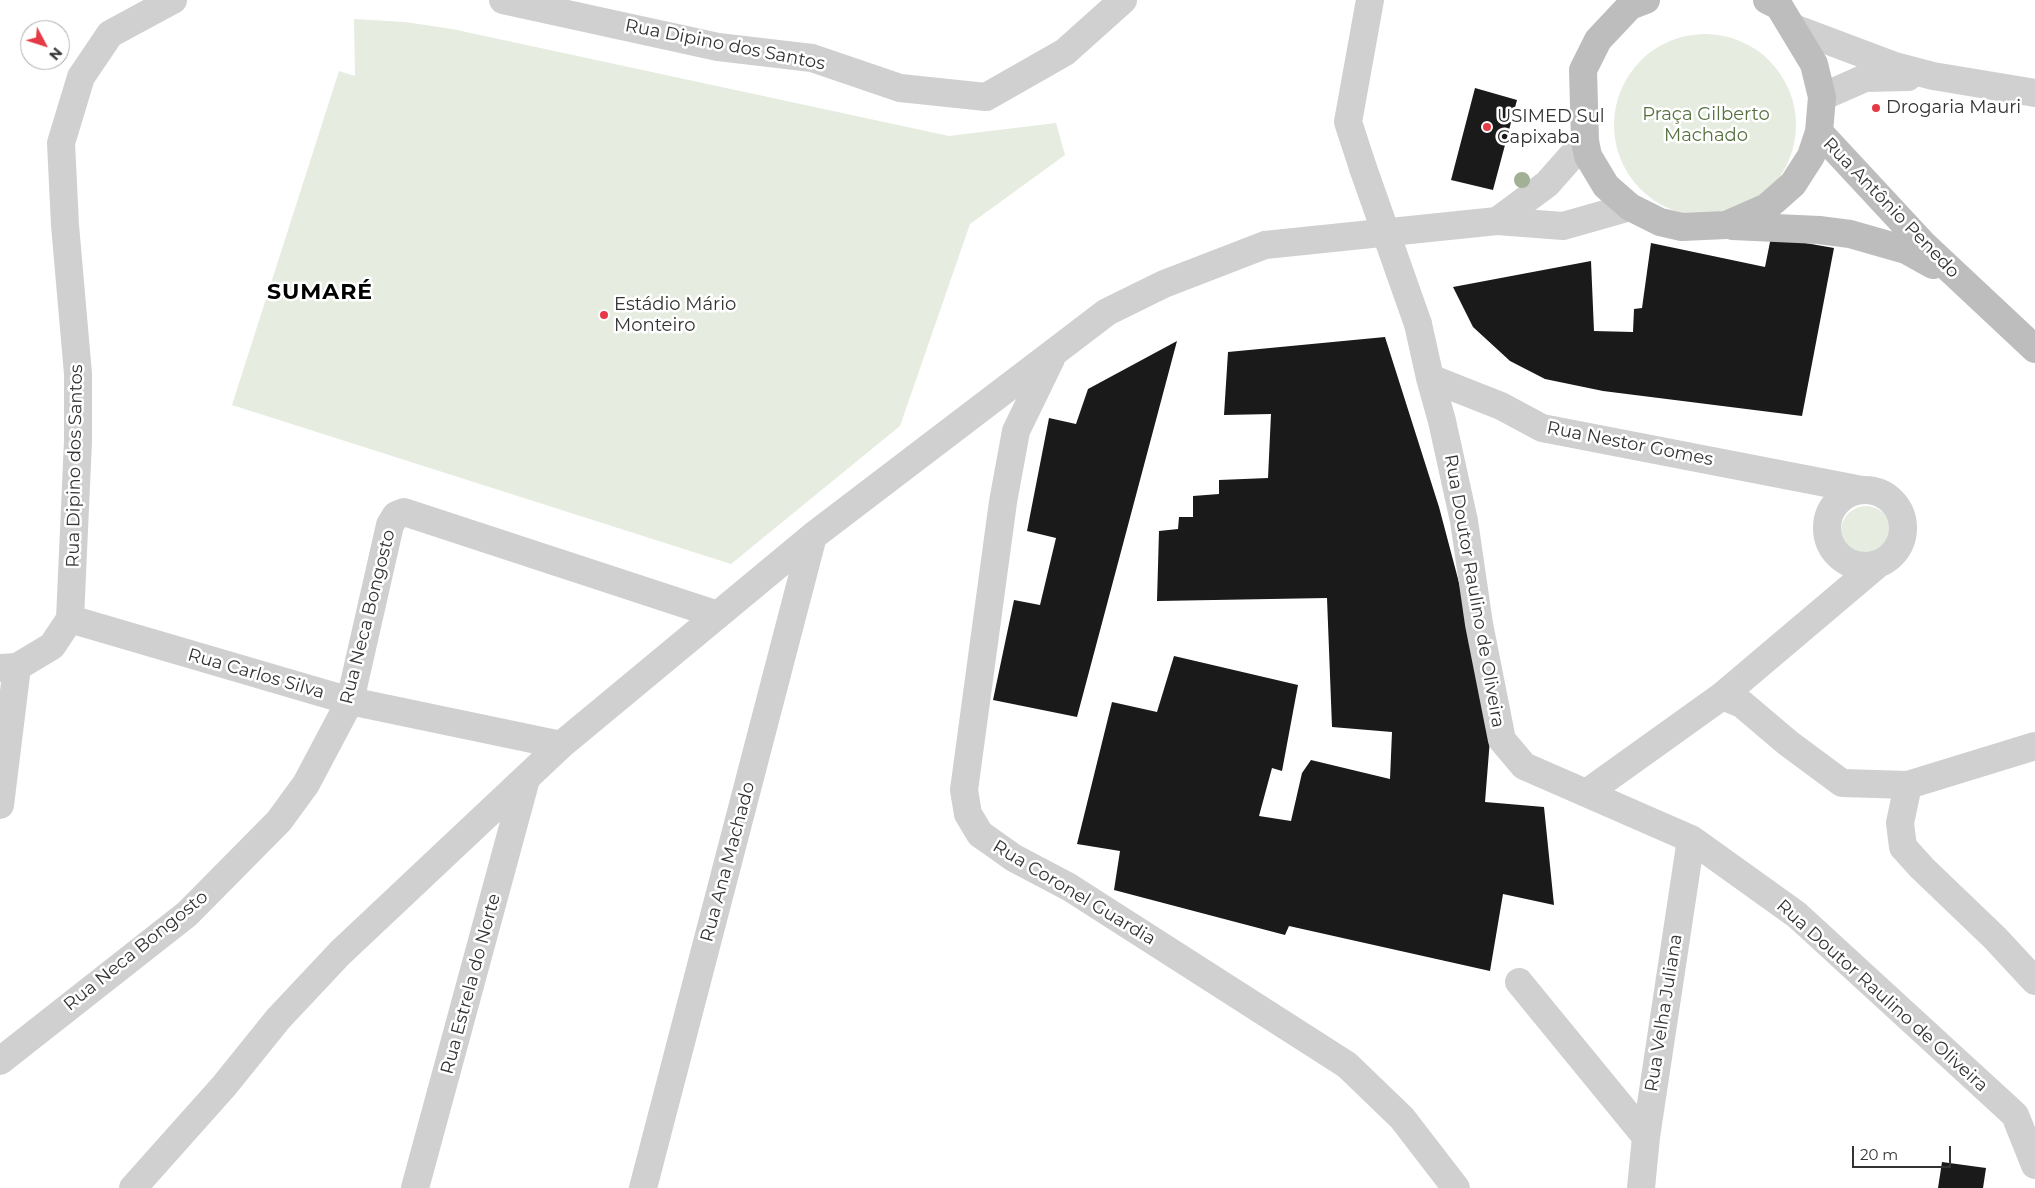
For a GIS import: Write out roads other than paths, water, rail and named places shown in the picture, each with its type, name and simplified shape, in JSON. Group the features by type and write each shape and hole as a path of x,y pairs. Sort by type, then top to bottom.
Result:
{"main road":[{"path":"1611,0 1598,40 1583,70 1584,141 1588,156 1606,186 1630,207 1660,222 1682,228 1726,225 1768,207 1793,184 1811,156 1818,132 1822,97 1814,64 1781,9"},
{"path":"1598,40 1630,6 1646,0"},
{"name":"Rua Antônio Penedo","path":"1818,132 1924,245 1962,282"},
{"name":"Rua Antônio Penedo","path":"1726,225 1819,230 1850,234 1906,250 1962,282"},
{"path":"1962,282 2035,349"}],"street":[{"name":"Rua Dipino dos Santos","path":"70,619 78,441 78,374 65,225 61,143 80,77 110,34 173,0"},
{"name":"Rua Dipino dos Santos","path":"503,0 718,46 812,58 900,88 986,97 1066,52 1123,0"},
{"path":"1370,0 1348,122 1418,324 1430,378"},
{"path":"1781,9 1895,66 1933,76 2035,93"},
{"path":"1822,97 1865,78 1933,76"},
{"path":"1497,221 1547,184 1584,141"},
{"path":"133,1188 224,1086 278,1019 340,953 561,745 813,536 1107,312 1164,284 1265,245 1497,221 1563,226 1630,207"},
{"name":"Rua Coronel Guardia","path":"1053,354 1016,431 1003,502 964,790 968,814 980,834 1014,858 1069,888 1347,1065 1402,1118 1456,1188"},
{"name":"Rua Nestor Gomes","path":"1430,378 1500,406 1542,428 1862,490"},
{"name":"Rua Doutor Raulino de Oliveira","path":"1430,378 1442,421 1464,521 1479,624 1502,740 1524,766 1588,792 1691,839 1797,915 2015,1115 2035,1165"},
{"path":"1588,792 1722,696 1878,564 1890,557 1898,547 1903,534 1902,518 1898,508 1883,494 1862,490 1846,495 1834,505 1828,520 1827,533 1829,543 1837,554 1856,566 1878,564"},
{"name":"Rua Neca Bongosto","path":"0,1061 187,914 280,821 306,784 350,701 390,525 396,515 404,512 718,615"},
{"name":"Rua Ana Machado","path":"643,1188 813,536"},
{"path":"0,805 8,668 52,646 70,619"},
{"name":"Rua Carlos Silva","path":"70,619 350,701 561,745"},
{"path":"1722,696 1742,704 1788,743 1842,783 1908,785 2035,746"},
{"name":"Rua Estrela do Norte","path":"415,1188 526,779"},
{"path":"1908,785 1900,823 1903,848 1995,938 2035,981"},
{"name":"Rua Velha Juliana","path":"1641,1188 1646,1137 1691,839"},
{"path":"1519,982 1646,1137"}],"place":[{"name":"Drogaria Mauri","path":"1876,108"},
{"name":"USIMED Sul Capixaba","path":"1487,127"},
{"name":"Estádio Mário Monteiro","path":"604,315"}],"district":[{"name":"SUMARÉ","path":"320,293"}],"park label":[{"name":"Praça Gilberto Machado","path":"1706,125"}]}
